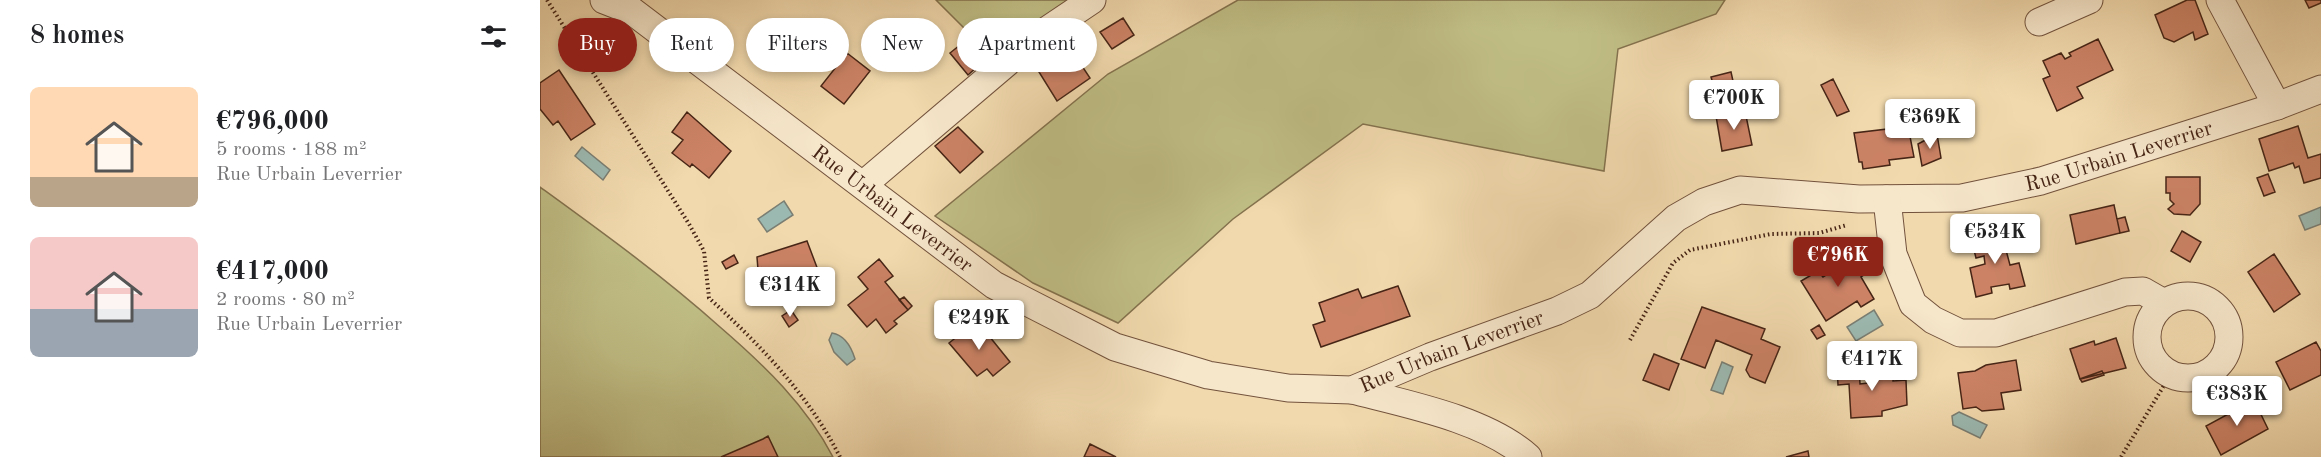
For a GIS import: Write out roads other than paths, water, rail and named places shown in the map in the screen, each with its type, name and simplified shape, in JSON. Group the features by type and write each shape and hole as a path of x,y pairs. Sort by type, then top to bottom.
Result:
{"street":[{"name":"Rue Urbain Leverrier","path":"604,0 632,11 864,184 994,285 1115,347 1208,375 1288,388 1352,390 1557,311 1590,295 1676,218 1704,202 1740,190 1859,199 1962,198 2041,181 2277,106 2321,89"},
{"path":"864,184 1037,37 1092,0"},
{"path":"2039,22 2090,0"},
{"path":"2220,0 2277,106"},
{"path":"1887,199 1893,254 1913,304 1933,320 1960,333 1996,333 2125,292 2143,291 2164,303"},
{"path":"2191,296 2204,299 2216,306 2229,330 2229,344 2224,357 2215,368 2203,375 2189,378 2175,376 2164,370 2155,360 2148,343 2149,324 2164,303 2177,297 2191,296"},
{"path":"1352,390 1452,416 1517,447 1528,457"}],"water":[{"path":"582,147 610,170 603,180 575,156"},
{"path":"784,201 793,215 767,232 758,219"},
{"path":"2321,207 2321,224 2305,230 2299,216"},
{"path":"1874,310 1883,325 1856,341 1847,327"},
{"path":"832,333 843,339 851,350 855,359 847,365 834,352 829,340"},
{"path":"1722,362 1733,367 1723,394 1711,390"},
{"path":"1959,412 1987,425 1980,438 1953,425 1952,416"}]}
